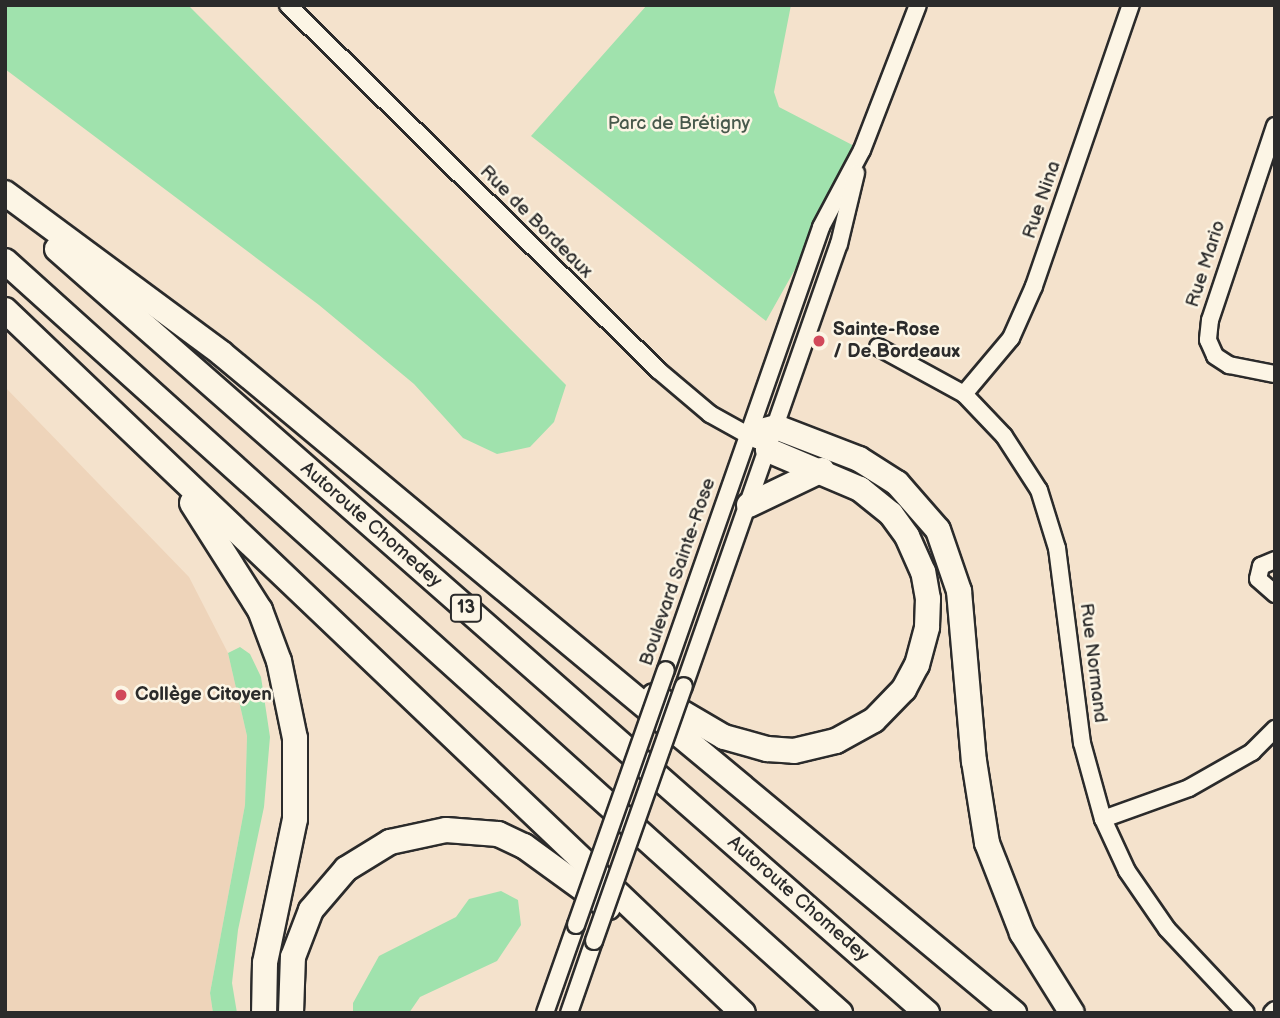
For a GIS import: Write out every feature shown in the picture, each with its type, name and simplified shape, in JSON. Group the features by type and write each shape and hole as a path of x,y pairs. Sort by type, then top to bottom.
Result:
{"highway":[{"path":"5,193 221,353 1014,1013"},
{"name":"Autoroute Chomedey","path":"5,204 927,1013"},
{"name":"13","path":"5,261 839,1013"},
{"path":"5,310 743,1013"},
{"path":"589,661 706,728 767,749 822,746 880,716 904,689 921,653 928,612 923,572 913,545 891,514 860,489 765,437"},
{"path":"765,437 885,474 929,515 945,542 962,610 974,761 987,843 1022,933 1072,1013"},
{"path":"164,462 260,610 279,661 292,718 295,819 265,963 264,1013"},
{"path":"749,505 822,470"},
{"path":"291,1013 293,957 303,924 321,895 375,848 408,836 446,830 483,831 524,846 694,968"}],"street":[{"name":"Rue de Bordeaux","path":"288,5 666,377 710,414 765,437"},
{"name":"Boulevard Sainte-Rose","path":"569,1013 749,505 821,227 862,150 918,5"},
{"name":"Rue Nina","path":"964,394 1012,338 1034,286 1131,5"},
{"name":"Rue Mario","path":"1275,126 1210,320 1208,340 1215,356 1229,365 1275,374"},
{"name":"Boulevard Sainte-Rose","path":"545,1013 666,670 765,437 839,244 862,150"},
{"name":"Rue Normand","path":"878,347 964,394 1004,436 1039,490 1057,548 1082,743 1102,818 1127,871 1167,929 1246,1013"},
{"path":"1275,560 1261,566 1258,579 1275,594"},
{"path":"1102,818 1189,788 1252,752 1275,729"}],"shaded area":[{"name":"Collège Citoyen","path":"5,387 189,577 228,653 247,736 245,805 210,993 213,1013 5,1013"}],"green space":[{"path":"5,5 188,5 566,385 554,422 530,447 497,454 463,438 414,384 319,305 5,69"},
{"name":"Parc de Brétigny","path":"647,5 791,5 774,92 779,107 862,150 766,321 531,136"},
{"path":"240,647 250,654 261,677 270,737 264,807 238,930 232,983 237,1013 213,1013 210,993 245,805 247,736 228,653"},
{"path":"501,891 518,900 521,925 497,961 420,997 409,1013 353,1013 353,1003 379,956 456,917 469,899"}],"place":[{"name":"Sainte-Rose / De Bordeaux","path":"819,341"},
{"name":"Collège Citoyen","path":"121,695"}]}
